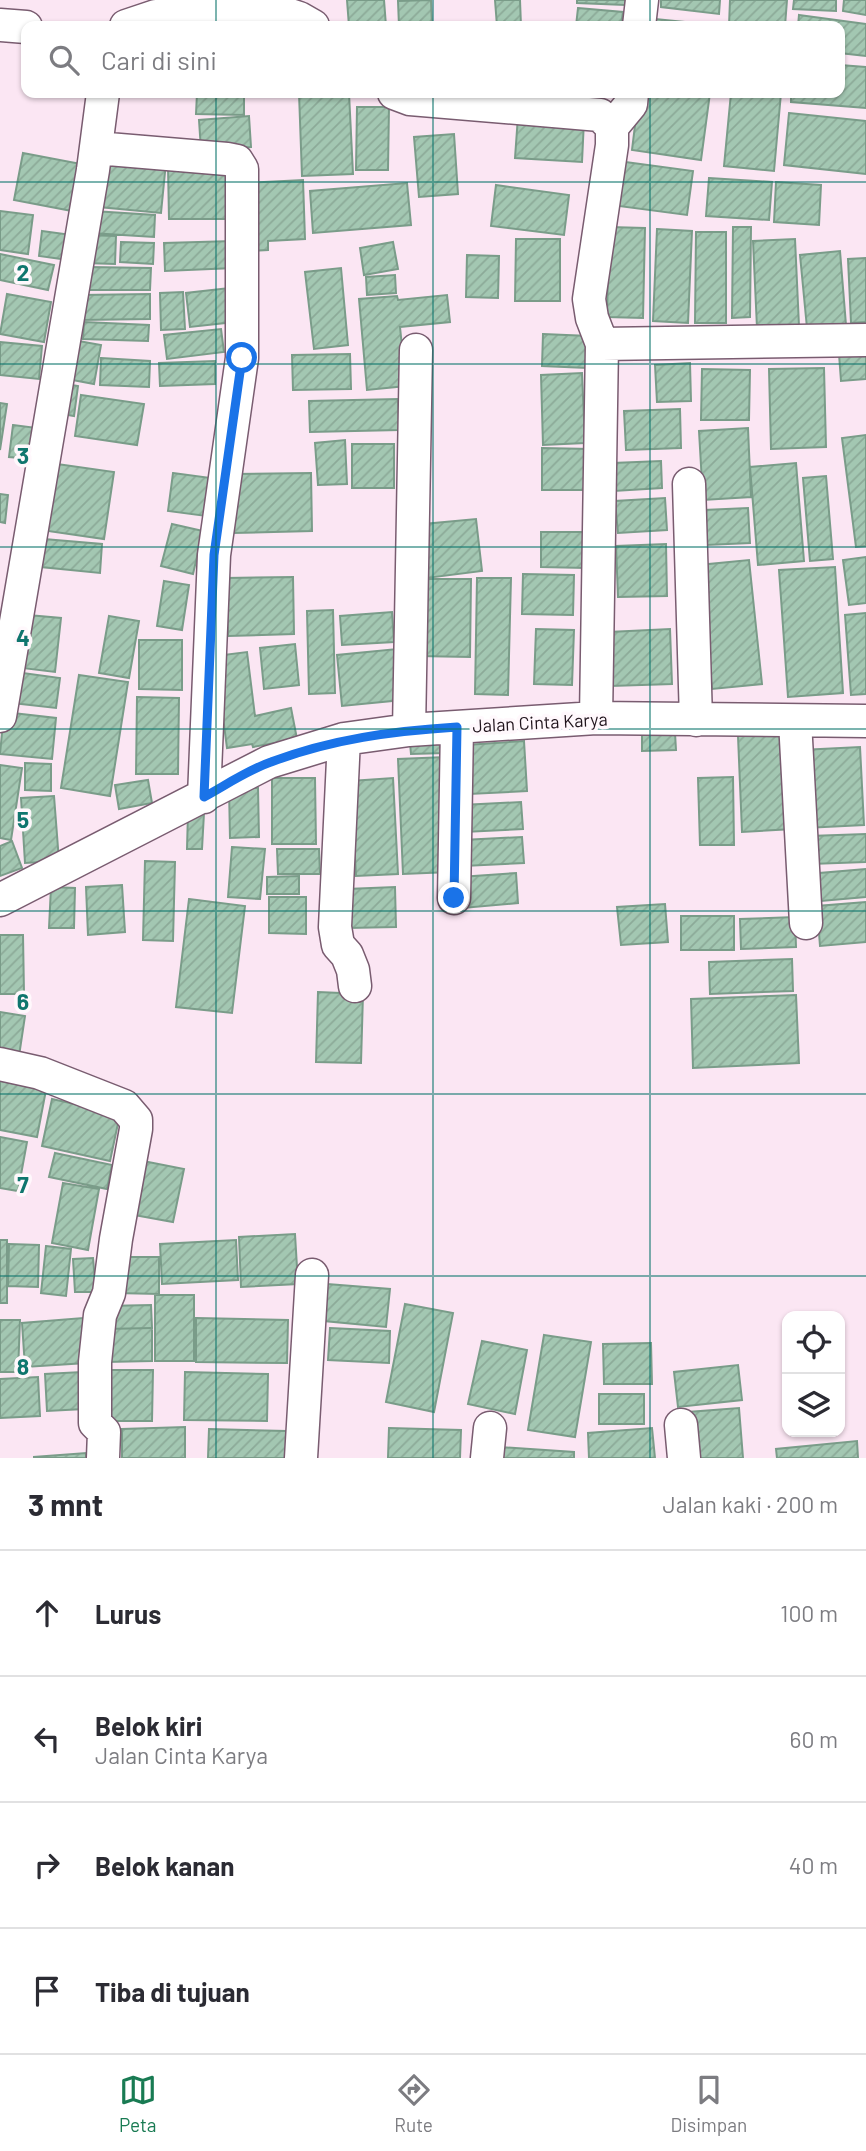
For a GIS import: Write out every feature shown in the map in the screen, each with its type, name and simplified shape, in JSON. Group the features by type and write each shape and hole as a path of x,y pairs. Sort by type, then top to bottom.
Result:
{"street":[{"path":"640,21 642,0"},
{"path":"141,21 156,16 284,13 304,21"},
{"path":"0,25 21,27"},
{"path":"0,716 102,98"},
{"path":"407,98 600,115 612,127"},
{"path":"596,718 602,344 592,318 589,299 612,145 612,127 631,104 632,98"},
{"path":"96,148 227,159 237,161 242,169 242,358 214,555 204,797"},
{"path":"602,344 866,340"},
{"path":"409,730 416,350"},
{"path":"689,484 696,720"},
{"name":"Jalan Cinta Karya","path":"0,900 269,762 344,739 409,730 596,718 866,721"},
{"path":"795,721 806,923"},
{"path":"454,898 457,727"},
{"path":"344,739 335,927 338,945 353,970 355,986"},
{"path":"0,1064 40,1073 124,1106 136,1120 109,1293 100,1315 95,1362 95,1423 103,1432 103,1458"},
{"path":"301,1458 312,1275"},
{"path":"681,1425 684,1458"}],"building":[{"path":"347,0 384,0 386,21 349,21"},
{"path":"431,0 432,21 399,21 398,1"},
{"path":"495,0 520,0 521,21 497,21"},
{"path":"577,0 626,0 625,5 577,3"},
{"path":"661,0 720,0 719,14 661,7"},
{"path":"730,0 787,0 785,21 729,21"},
{"path":"794,0 836,0 836,11 793,9"},
{"path":"844,0 866,0 866,15 843,11"},
{"path":"578,8 623,12 622,21 577,21"},
{"path":"799,15 844,21 798,21"},
{"path":"845,21 866,24 866,56 845,54"},
{"path":"845,65 866,67 866,108 791,102 791,98 845,98"},
{"path":"197,98 244,98 244,115 196,114"},
{"path":"299,98 349,98 353,174 302,176"},
{"path":"638,98 709,98 701,160 632,150"},
{"path":"731,98 781,98 774,171 724,166"},
{"path":"357,107 389,107 388,170 356,170"},
{"path":"789,113 866,121 866,174 784,165"},
{"path":"249,116 251,147 201,150 199,120"},
{"path":"518,116 584,120 582,162 515,158"},
{"path":"454,134 458,194 419,197 414,137"},
{"path":"23,153 81,164 72,211 14,200"},
{"path":"104,157 166,162 161,213 99,207"},
{"path":"618,161 693,171 687,215 611,205"},
{"path":"168,167 226,167 226,219 169,219"},
{"path":"709,178 772,182 769,220 706,216"},
{"path":"303,180 305,239 268,241 268,250 248,251 244,183"},
{"path":"776,182 821,185 819,225 774,222"},
{"path":"407,183 411,225 313,233 310,191"},
{"path":"496,185 569,195 564,235 491,226"},
{"path":"0,211 33,215 28,254 0,250"},
{"path":"93,211 155,215 154,237 91,233"},
{"path":"609,227 645,228 643,318 607,317"},
{"path":"733,227 751,227 750,317 732,318"},
{"path":"657,229 692,231 688,323 653,321"},
{"path":"42,231 72,235 69,260 39,256"},
{"path":"696,232 726,232 726,323 695,323"},
{"path":"86,235 116,236 115,264 85,263"},
{"path":"516,239 560,239 560,301 515,301"},
{"path":"795,239 799,326 757,328 753,241"},
{"path":"233,241 234,268 165,271 164,243"},
{"path":"121,242 154,243 153,264 120,262"},
{"path":"393,242 398,269 364,275 360,248"},
{"path":"840,251 846,325 807,328 800,255"},
{"path":"0,254 54,265 48,290 0,280"},
{"path":"467,255 499,256 498,298 466,297"},
{"path":"866,258 866,322 851,323 848,259"},
{"path":"89,267 151,268 150,290 89,290"},
{"path":"341,268 348,345 314,349 305,272"},
{"path":"395,275 396,293 367,295 366,277"},
{"path":"229,288 234,322 190,327 186,293"},
{"path":"183,292 185,329 161,330 160,293"},
{"path":"7,294 51,302 44,342 0,334"},
{"path":"150,294 150,319 81,320 81,295"},
{"path":"447,295 450,322 400,327 406,386 367,390 359,299 397,296 398,300"},
{"path":"84,322 149,325 148,341 83,339"},
{"path":"221,329 224,352 167,359 164,335"},
{"path":"543,334 589,336 587,368 542,366"},
{"path":"73,340 101,345 94,384 67,379"},
{"path":"0,342 42,346 39,379 0,375"},
{"path":"866,352 866,379 841,381 839,354"},
{"path":"350,354 351,389 293,390 292,355"},
{"path":"101,358 150,361 149,387 100,385"},
{"path":"215,361 215,384 160,386 159,363"},
{"path":"690,363 691,401 657,402 655,365"},
{"path":"824,368 826,447 771,449 769,369"},
{"path":"702,369 750,370 749,420 701,420"},
{"path":"582,373 585,443 543,445 541,375"},
{"path":"66,384 78,386 74,416 62,414"},
{"path":"81,395 144,404 137,445 75,436"},
{"path":"398,399 399,430 310,432 309,401"},
{"path":"0,403 7,404 0,450"},
{"path":"680,409 681,448 626,450 624,411"},
{"path":"13,425 37,428 33,459 9,457"},
{"path":"748,428 751,497 703,500 699,431"},
{"path":"866,435 866,546 856,547 842,438"},
{"path":"345,440 347,484 318,485 315,443"},
{"path":"352,444 394,444 394,488 352,488"},
{"path":"542,448 590,449 590,490 542,490"},
{"path":"661,461 662,488 614,491 613,463"},
{"path":"50,463 114,472 104,539 41,530"},
{"path":"796,463 804,561 758,565 750,467"},
{"path":"173,473 211,478 206,516 168,511"},
{"path":"311,473 312,531 233,533 232,474"},
{"path":"826,476 833,559 810,561 803,478"},
{"path":"0,494 8,495 5,523 0,522"},
{"path":"665,498 667,530 618,533 615,501"},
{"path":"748,508 750,543 706,545 704,510"},
{"path":"476,519 482,571 419,579 413,525"},
{"path":"172,524 203,531 193,574 161,566"},
{"path":"541,532 587,532 586,568 541,567"},
{"path":"44,539 102,544 100,573 41,567"},
{"path":"666,544 667,596 618,597 616,546"},
{"path":"866,557 866,603 849,605 843,560"},
{"path":"749,560 762,684 712,689 699,565"},
{"path":"835,567 843,693 788,697 779,570"},
{"path":"523,574 574,575 573,615 522,614"},
{"path":"293,577 294,634 228,636 226,578"},
{"path":"477,578 511,578 508,695 475,694"},
{"path":"419,579 471,579 470,657 418,656"},
{"path":"164,581 189,585 182,630 157,626"},
{"path":"333,610 335,693 309,694 307,611"},
{"path":"392,612 394,642 342,645 340,616"},
{"path":"866,613 866,694 851,695 845,615"},
{"path":"28,615 61,618 55,672 22,668"},
{"path":"109,616 139,621 129,678 99,673"},
{"path":"536,629 574,630 572,685 534,684"},
{"path":"670,629 672,684 611,686 609,632"},
{"path":"139,640 182,640 182,690 139,689"},
{"path":"295,644 299,685 264,689 260,648"},
{"path":"397,649 402,700 342,706 337,655"},
{"path":"247,652 255,716 291,708 297,739 253,747 252,744 227,748 215,656"},
{"path":"8,671 60,678 56,708 4,702"},
{"path":"79,675 128,682 110,796 61,788"},
{"path":"137,697 179,698 178,774 136,774"},
{"path":"4,712 56,718 52,759 0,754"},
{"path":"675,733 676,750 642,751 642,734"},
{"path":"789,734 793,829 742,832 738,736"},
{"path":"524,741 527,791 469,794 466,745"},
{"path":"444,742 445,753 411,754 410,743"},
{"path":"860,747 864,825 805,828 801,750"},
{"path":"446,757 450,872 403,874 398,759"},
{"path":"25,763 51,764 51,791 25,790"},
{"path":"0,765 22,768 11,840 0,838"},
{"path":"733,777 734,845 700,845 698,778"},
{"path":"272,778 315,778 316,844 272,844"},
{"path":"393,778 398,874 356,876 351,781"},
{"path":"148,780 152,803 119,809 115,785"},
{"path":"229,788 258,788 259,837 230,838"},
{"path":"54,796 59,861 25,863 21,798"},
{"path":"521,802 523,829 464,832 462,805"},
{"path":"188,812 204,813 202,849 187,849"},
{"path":"866,834 866,862 811,864 810,836"},
{"path":"522,837 524,863 464,866 463,840"},
{"path":"12,841 22,868 0,876 0,846"},
{"path":"232,847 265,849 260,899 228,897"},
{"path":"277,849 319,849 320,874 278,874"},
{"path":"145,861 175,862 173,941 143,940"},
{"path":"866,869 866,897 810,902 808,874"},
{"path":"516,873 518,903 463,908 460,877"},
{"path":"299,876 299,894 267,894 267,877"},
{"path":"122,885 125,932 88,935 86,887"},
{"path":"51,887 75,888 74,928 49,928"},
{"path":"395,887 396,927 348,928 347,889"},
{"path":"269,897 306,897 306,934 269,933"},
{"path":"189,899 245,906 232,1013 176,1007"},
{"path":"866,902 866,942 820,946 817,906"},
{"path":"665,904 668,942 621,945 617,907"},
{"path":"681,916 734,916 734,950 681,950"},
{"path":"795,917 796,947 741,949 740,919"},
{"path":"0,935 23,935 24,994 0,994"},
{"path":"792,959 793,991 710,994 709,962"},
{"path":"318,992 363,994 361,1063 316,1062"},
{"path":"796,995 799,1063 693,1068 691,999"},
{"path":"0,1012 25,1016 19,1056 0,1053"},
{"path":"0,1081 46,1090 37,1137 0,1130"},
{"path":"52,1099 120,1114 110,1161 42,1146"},
{"path":"0,1137 27,1142 18,1191 0,1188"},
{"path":"55,1153 112,1165 107,1189 49,1177"},
{"path":"133,1159 184,1169 173,1222 123,1213"},
{"path":"63,1183 99,1189 88,1250 52,1243"},
{"path":"295,1234 298,1284 241,1287 239,1237"},
{"path":"0,1240 7,1240 7,1303 0,1303"},
{"path":"236,1240 238,1280 162,1284 160,1244"},
{"path":"9,1244 39,1245 38,1287 8,1286"},
{"path":"46,1246 71,1249 66,1296 41,1293"},
{"path":"117,1257 159,1257 159,1294 116,1293"},
{"path":"93,1258 96,1292 75,1292 73,1259"},
{"path":"327,1284 390,1289 386,1327 324,1321"},
{"path":"155,1295 194,1295 194,1361 155,1361"},
{"path":"405,1304 453,1313 434,1412 386,1402"},
{"path":"151,1305 152,1328 105,1329 105,1306"},
{"path":"83,1318 86,1363 25,1367 22,1323"},
{"path":"196,1318 288,1320 287,1363 196,1362"},
{"path":"0,1320 20,1320 18,1372 0,1372"},
{"path":"152,1328 152,1361 105,1362 105,1329"},
{"path":"330,1328 390,1331 389,1363 328,1360"},
{"path":"544,1335 591,1342 575,1437 528,1430"},
{"path":"482,1341 527,1350 515,1414 468,1404"},
{"path":"651,1343 652,1384 604,1384 603,1344"},
{"path":"738,1365 742,1400 678,1407 674,1372"},
{"path":"96,1370 153,1370 152,1421 96,1421"},
{"path":"82,1372 84,1409 47,1411 45,1374"},
{"path":"185,1372 268,1374 267,1421 184,1420"},
{"path":"38,1377 40,1416 0,1418 0,1379"},
{"path":"599,1394 644,1394 644,1424 599,1424"},
{"path":"739,1408 743,1458 691,1458 688,1412"},
{"path":"185,1427 185,1458 122,1458 122,1429"},
{"path":"389,1428 461,1430 460,1458 388,1458"},
{"path":"652,1428 655,1458 589,1458 588,1433"},
{"path":"209,1429 286,1431 286,1458 208,1458"},
{"path":"857,1441 858,1458 777,1458 776,1449"},
{"path":"499,1447 574,1452 574,1458 498,1458"},
{"path":"86,1453 86,1458 34,1458 34,1457"}],"route":[{"path":"242,358 214,555 204,797 269,762 344,739 457,727 454,898"}]}
